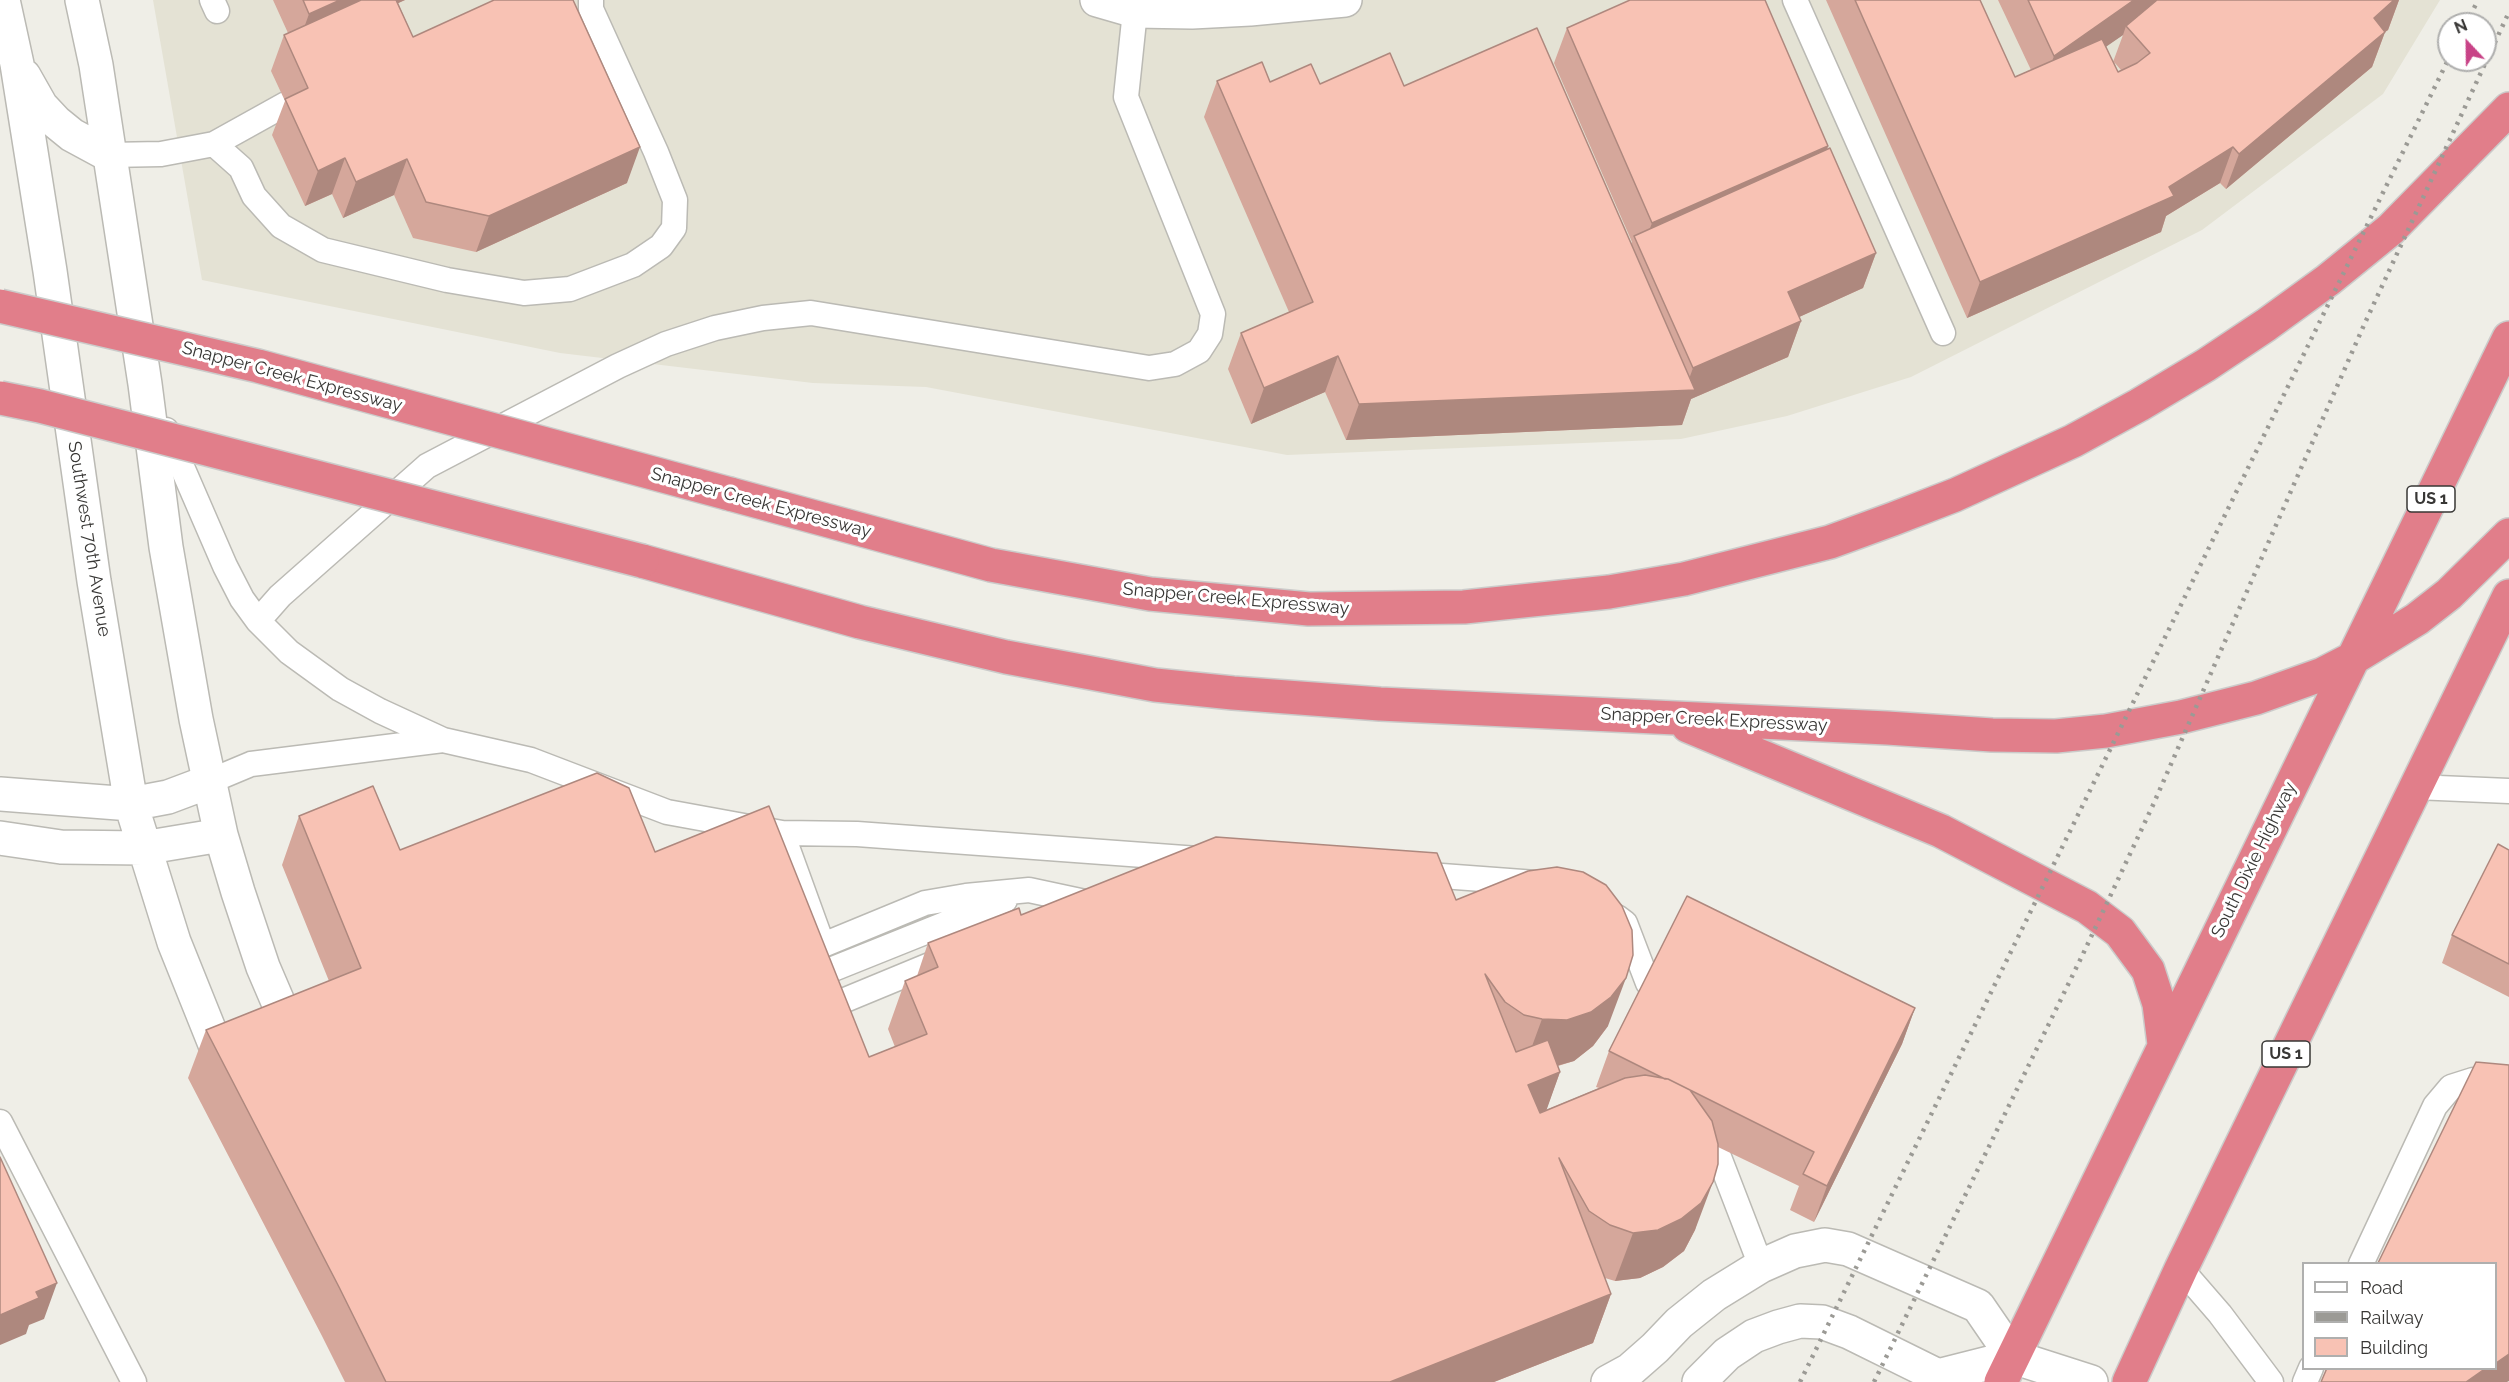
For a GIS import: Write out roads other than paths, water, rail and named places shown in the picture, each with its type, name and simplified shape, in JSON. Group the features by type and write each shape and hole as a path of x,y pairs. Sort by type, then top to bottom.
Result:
{"highway":[{"name":"Snapper Creek Expressway","path":"0,306 258,366 991,565 1150,594 1310,609 1464,607 1599,593 1684,579 1830,542 1954,495 2063,446 2206,365 2328,280 2391,230 2509,109"},
{"name":"South Dixie Highway","path":"2007,1370 2509,338"},
{"name":"Snapper Creek Expressway","path":"0,398 642,561 860,622 1016,659 1155,685 1380,704 1992,735 2056,736 2116,729 2223,706 2293,686 2352,659 2425,613 2484,561 2509,535"},
{"name":"US 1","path":"2128,1382 2509,596"},
{"path":"1667,718 1941,831 2087,907 2120,932 2148,970 2159,1004 2164,1044"}],"street":[{"name":"Southwest 70th Avenue","path":"3,0 17,64 50,272 94,581 131,804 174,942 223,1064"},
{"path":"82,0 96,65 145,384 166,547 208,782 221,835 249,927 293,1037"},
{"path":"1097,0 1135,11 1192,12 1345,0"},
{"path":"17,64 41,106 56,122 72,135 109,155"},
{"path":"0,794 131,804 168,797 208,782"},
{"path":"0,838 61,847 143,848 221,835"},
{"path":"1608,1382 1630,1370 1679,1323 1714,1295 1761,1266 1794,1251 1825,1245 1848,1249 1978,1306 2007,1370"},
{"path":"1699,1382 1727,1354 1754,1336 1778,1326 1800,1321 1822,1322 1848,1332 1938,1376 2007,1370 2091,1382"}],"lane":[{"path":"214,144 241,168 254,196 281,226 323,250 447,280 524,293 570,289 633,266 661,246 674,228 675,200 656,152 591,9 591,0"},
{"path":"1796,0 1943,333"},
{"path":"258,621 280,596 427,466 618,366 666,344 716,328 763,318 811,313 1149,368 1175,363 1199,351 1210,334 1213,314 1126,97 1135,11"},
{"path":"109,155 161,154 214,144 286,104"},
{"path":"145,384 225,566 242,599 258,621 289,652 340,689 380,711 443,740 531,760 667,812 782,833 857,834 1215,860"},
{"path":"208,782 251,764 443,740"},
{"path":"2415,787 2509,791"},
{"path":"782,833 849,1010 965,951"},
{"path":"1394,873 1470,888 1545,884 1555,887"},
{"path":"823,945 925,903 966,896 1029,890 1085,902 1108,921"},
{"path":"833,969 1029,890"},
{"path":"1052,915 1085,902"},
{"path":"1601,905 1624,923 1648,983"},
{"path":"2361,1262 2435,1106 2451,1087 2473,1080 2509,1083"},
{"path":"0,1122 134,1382"},
{"path":"1714,1144 1761,1266"},
{"path":"2181,1269 2220,1314 2271,1382"}],"railway":[{"path":"2472,12 2478,0"},
{"path":"1874,1382 2083,954 2153,805 2364,325 2509,12"},
{"path":"1800,1382 2442,72"}]}
